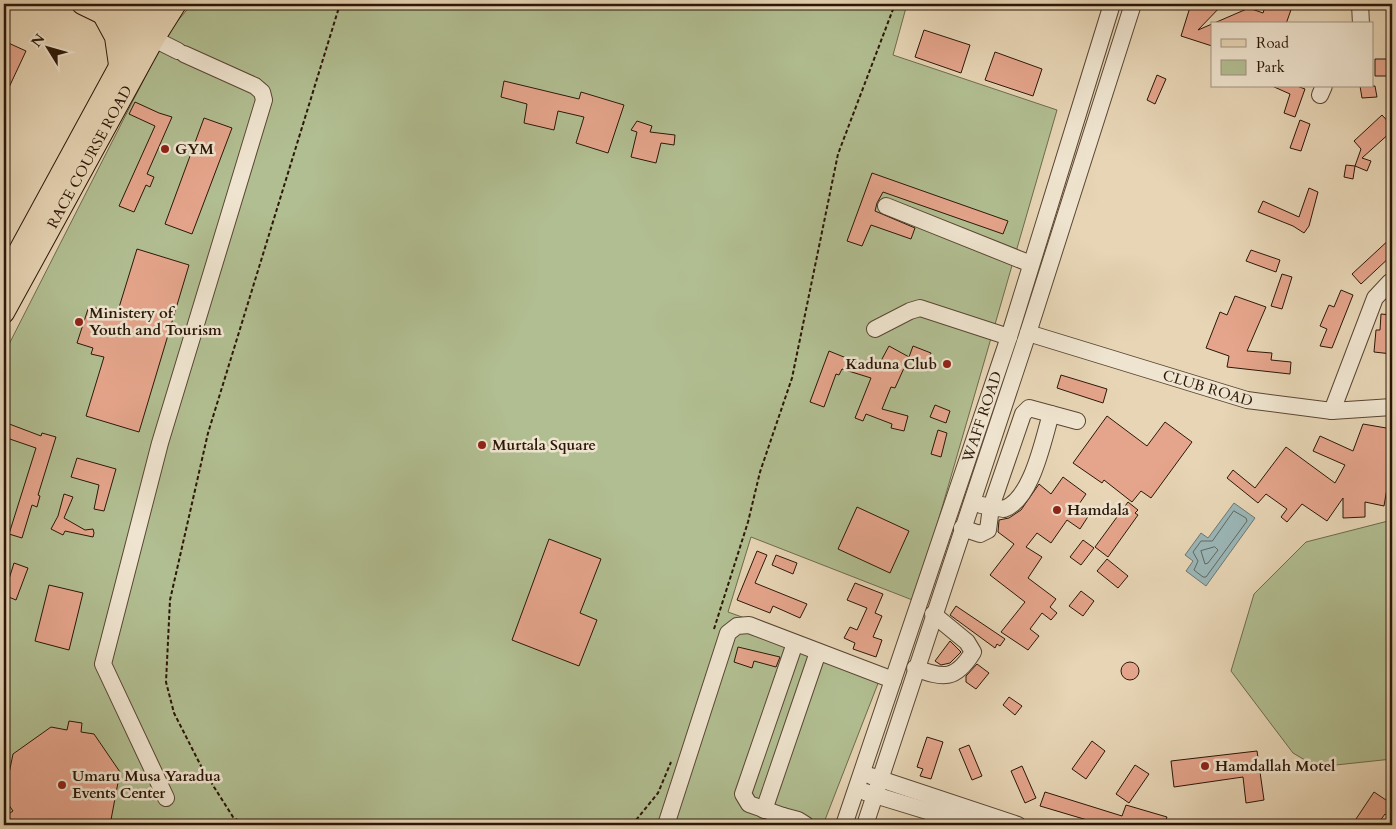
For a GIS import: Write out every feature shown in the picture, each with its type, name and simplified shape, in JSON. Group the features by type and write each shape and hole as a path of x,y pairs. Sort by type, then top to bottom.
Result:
{"main road":[{"path":"82,4 110,8 150,23"},
{"name":"RACE COURSE ROAD","path":"4,278 119,65 150,23 176,4"},
{"path":"110,8 119,65"},
{"name":"RACE COURSE ROAD","path":"4,313 150,23"}],"street":[{"name":"WAFF ROAD","path":"844,825 1009,337 1030,264 1112,4"},
{"name":"WAFF ROAD","path":"866,821 915,668 1028,333 1133,4"},
{"path":"1360,4 1361,22"},
{"path":"150,23 181,52 255,86 262,92 264,100 160,443 103,664 166,798"},
{"path":"886,206 1030,264"},
{"path":"1332,411 1375,298 1390,282"},
{"path":"875,329 910,311 920,308 1009,337"},
{"name":"CLUB ROAD","path":"1028,333 1246,400 1332,411 1392,407"},
{"path":"962,528 980,534 988,530 991,507 1023,414 1029,408 1078,421"},
{"path":"970,503 1007,508 1030,479 1051,414"},
{"path":"915,668 939,677 964,668 974,652 967,642 933,614"},
{"path":"666,825 728,633 737,626 749,625 893,680"},
{"path":"795,642 743,794 749,804 764,810 782,821 798,820 806,825"},
{"path":"764,810 818,652"},
{"path":"888,755 898,774 906,796 973,825"},
{"path":"862,773 877,787"},
{"path":"856,789 877,787 1018,825"},
{"path":"866,821 906,796"}],"path":[{"path":"244,825 233,817 207,776 174,714 166,682 170,600 208,433 340,4"},
{"path":"712,634 748,522 760,472 792,378 838,154 895,4"},
{"path":"632,825 658,793 671,761"}],"green space":[{"name":"Murtala Square","path":"192,4 907,4 893,55 1057,110 915,601 751,537 728,612 884,668 823,825 4,825 4,354 168,32"},
{"path":"1392,520 1392,759 1317,767 1293,753 1231,671 1254,594 1306,542"}],"water":[{"path":"1234,503 1255,518 1206,586 1186,571 1193,561 1185,555 1201,533 1208,538"}],"building":[{"path":"1191,4 1223,4 1198,30 1211,24 1211,46 1181,36"},
{"path":"1266,4 1293,4 1287,22 1217,22 1249,8 1263,13"},
{"path":"924,30 970,45 961,73 915,57"},
{"path":"4,41 26,51 4,98"},
{"path":"995,52 1042,69 1033,96 985,80"},
{"path":"1375,59 1392,59 1392,74 1375,76"},
{"path":"1157,75 1166,79 1155,104 1147,100"},
{"path":"504,81 579,99 581,92 624,105 608,153 576,143 584,117 558,111 554,130 524,123 527,104 501,97"},
{"path":"1375,86 1377,97 1362,98 1360,88 1374,88"},
{"path":"1276,88 1305,89 1295,117 1284,113 1290,94"},
{"path":"135,102 172,117 147,174 154,177 150,187 146,185 134,212 119,206 155,126 129,114"},
{"path":"1382,115 1392,126 1392,131 1362,158 1371,161 1367,171 1355,166 1361,149 1354,141"},
{"path":"204,118 232,128 192,234 165,224"},
{"path":"1300,120 1310,124 1301,151 1290,148"},
{"path":"637,121 652,126 650,132 675,135 674,145 661,143 656,163 631,157 637,132 631,130"},
{"path":"1346,165 1355,166 1353,179 1344,177"},
{"path":"872,173 1008,221 1003,234 883,192 875,211 915,228 911,239 871,225 862,246 847,241"},
{"path":"1309,188 1318,192 1309,226 1304,233 1293,226 1258,212 1263,201 1299,217"},
{"path":"1392,237 1392,255 1361,284 1352,274"},
{"path":"137,249 189,265 139,432 86,416 104,357 91,354 93,348 77,343 89,306 117,314"},
{"path":"1251,250 1280,260 1276,272 1246,261"},
{"path":"1282,274 1292,277 1282,309 1271,306"},
{"path":"1341,290 1353,295 1332,348 1320,346 1327,329 1320,326 1329,305 1334,307"},
{"path":"1235,296 1266,307 1247,351 1272,353 1271,360 1291,362 1290,374 1227,367 1229,356 1206,348 1220,312 1227,315"},
{"path":"1381,314 1392,315 1392,354 1374,352 1376,330 1380,330"},
{"path":"889,346 909,357 895,388 891,387 882,409 908,416 904,431 891,428 892,424 866,414 863,421 855,418 871,378 842,369 839,375 836,374 824,407 810,402 829,351 876,370"},
{"path":"913,346 931,353 926,364 909,357"},
{"path":"1061,375 1107,389 1103,403 1057,388"},
{"path":"935,405 950,411 946,423 930,417"},
{"path":"1107,416 1147,446 1165,422 1192,442 1151,498 1141,491 1132,502 1104,480 1102,483 1073,463"},
{"path":"4,422 41,436 42,433 56,437 38,495 40,496 37,507 32,505 22,538 9,534 36,448 4,437"},
{"path":"1363,424 1392,429 1392,459 1384,506 1365,502 1365,517 1343,518 1343,498 1327,521 1302,504 1287,522 1281,517 1287,509 1266,494 1258,503 1227,478 1233,470 1255,488 1286,447 1335,483 1345,465 1313,451 1320,436 1353,451"},
{"path":"938,430 947,433 941,457 931,454"},
{"path":"77,458 116,469 104,511 94,509 99,485 71,477"},
{"path":"1063,477 1086,494 1077,507 1089,515 1080,529 1067,520 1051,543 1037,533 1026,547 1042,557 1028,578 1056,599 1050,607 1057,613 1051,620 1042,613 1030,629 1039,636 1028,650 1001,632 1025,602 990,575 1014,544 998,532 999,520 1009,518 1021,510 1039,484 1051,494"},
{"path":"64,494 73,497 64,518 85,530 93,529 93,537 65,531 63,535 51,529 58,516"},
{"path":"1128,502 1138,510 1135,513 1138,515 1108,557 1095,547"},
{"path":"857,507 909,531 890,573 838,549"},
{"path":"549,539 601,559 580,613 597,620 579,666 512,640"},
{"path":"1083,540 1094,548 1081,565 1070,557"},
{"path":"757,551 767,555 755,583 807,604 800,618 773,606 770,613 737,600"},
{"path":"776,555 797,563 793,574 772,565"},
{"path":"1107,559 1128,576 1118,588 1097,571"},
{"path":"14,563 28,568 16,600 4,595"},
{"path":"855,583 883,594 875,613 882,616 873,637 882,640 876,657 853,649 855,643 844,638 850,627 857,630 867,608 847,600"},
{"path":"49,585 83,593 69,650 35,641"},
{"path":"1081,591 1094,601 1083,616 1069,606"},
{"path":"956,606 1005,639 1000,646 997,644 995,648 950,615"},
{"path":"950,641 961,652 950,663 941,665 935,661"},
{"path":"738,647 780,657 776,667 754,661 752,668 734,662"},
{"path":"1130,662 1136,665 1139,671 1136,677 1130,680 1124,677 1121,671 1124,665"},
{"path":"977,664 989,673 976,689 966,682 966,676"},
{"path":"1009,697 1022,706 1015,715 1003,705"},
{"name":"Umaru Musa Yaradua Events Center","path":"69,721 82,723 81,732 94,734 120,772 110,825 15,825 7,815 13,811 4,798 13,754 51,727 67,730"},
{"path":"927,737 943,742 931,779 920,776 923,769 917,767"},
{"path":"1092,741 1105,751 1086,779 1072,769"},
{"path":"969,745 982,776 972,780 959,749"},
{"path":"1257,751 1264,800 1246,803 1243,777 1174,787 1171,761"},
{"path":"1135,765 1149,774 1129,803 1116,794"},
{"path":"1022,766 1036,798 1025,803 1011,771"},
{"path":"1045,792 1122,816 1126,805 1167,817 1164,825 1104,825 1040,806"},
{"path":"1374,792 1392,804 1392,818 1385,814 1377,825 1352,825"}],"place":[{"name":"GYM","path":"165,149"},
{"name":"Ministery of Youth and Tourism","path":"79,322"},
{"name":"Kaduna Club","path":"947,364"},
{"name":"Murtala Square","path":"482,445"},
{"name":"Hamdala","path":"1057,510"},
{"name":"Hamdallah Motel","path":"1205,766"},
{"name":"Umaru Musa Yaradua Events Center","path":"62,785"}]}
